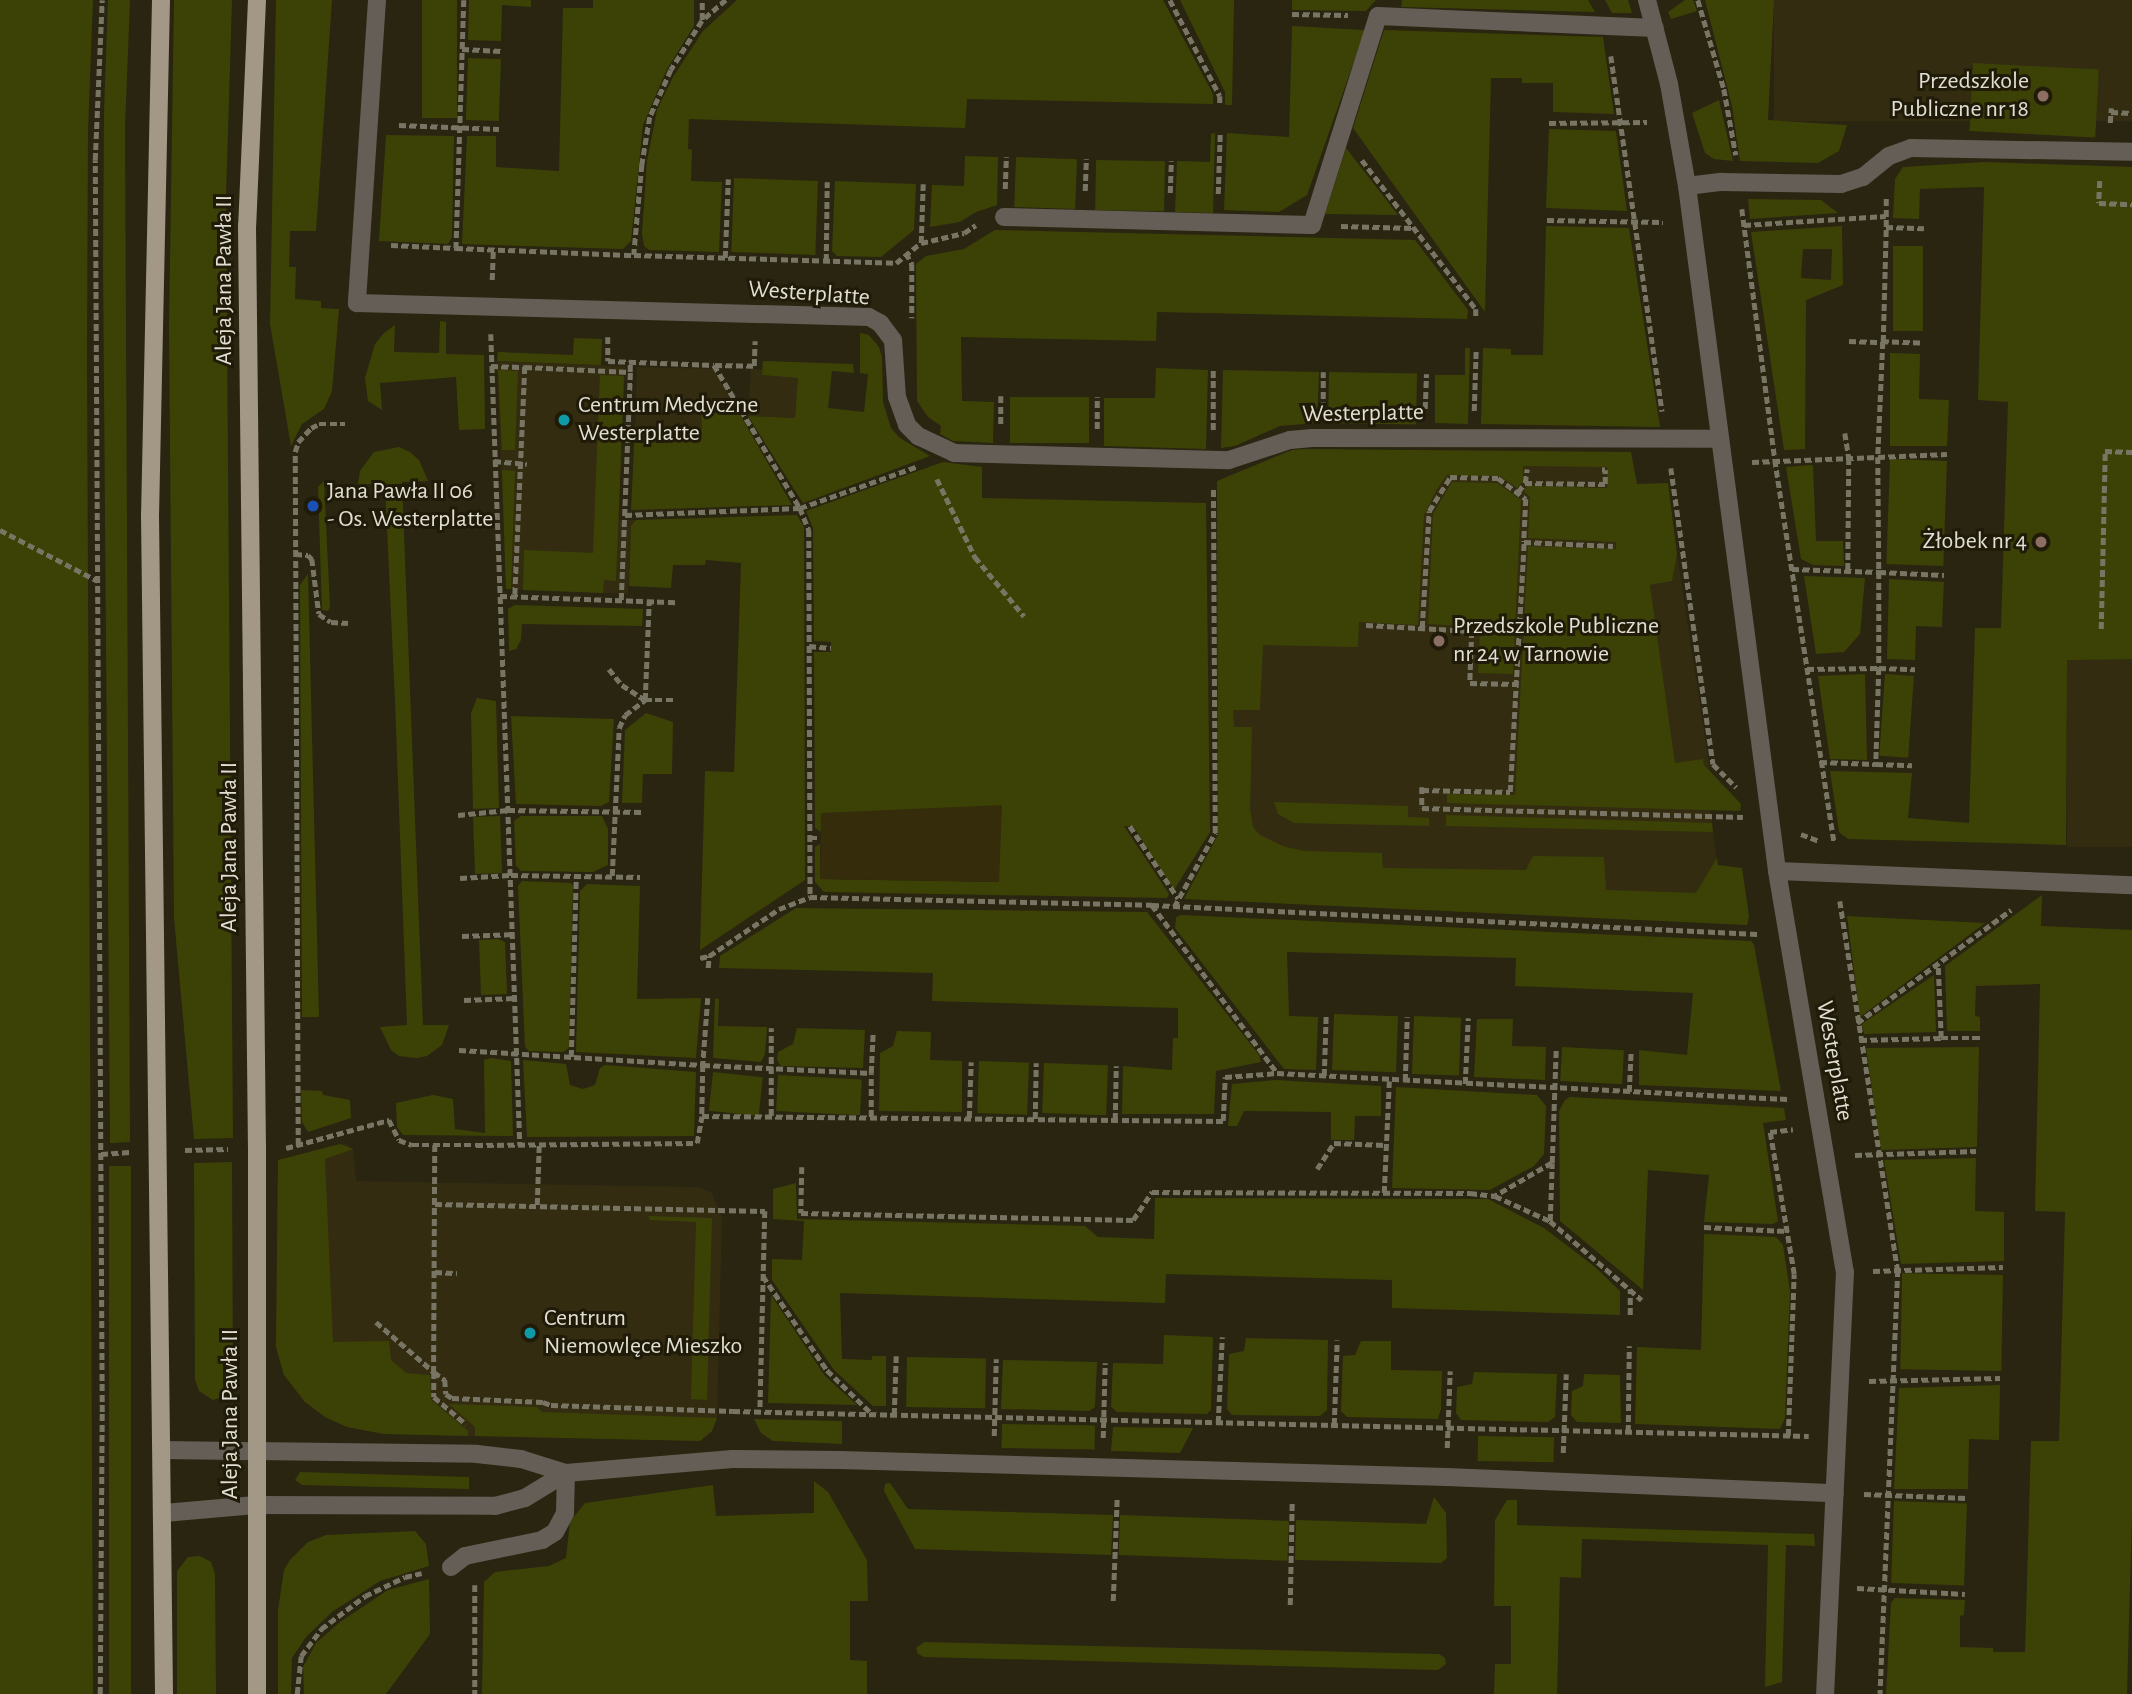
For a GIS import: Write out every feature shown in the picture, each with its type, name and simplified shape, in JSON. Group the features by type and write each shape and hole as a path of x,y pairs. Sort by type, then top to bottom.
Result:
{"main road":[{"path":"161,0 150,515 152,914 164,1513 164,1694"},
{"name":"Aleja Jana Pawła II","path":"257,0 247,226 257,1148 257,1694"}],"street":[{"name":"Westerplatte","path":"377,0 357,303 869,317 880,323 893,340 901,412 933,455 1213,460 1246,457 1290,440 1322,438 1720,439"},
{"name":"Westerplatte","path":"1647,0 1656,28 1687,186 1777,871 1844,1272 1825,1694"},
{"path":"1004,217 1312,225 1378,16 1656,28"},
{"path":"1687,186 1738,183 1827,185 1852,182 1889,156 1911,148 2132,152"},
{"path":"1777,871 2132,886"},
{"path":"162,1450 488,1454 521,1459 566,1473 732,1459 1447,1477 1835,1493"},
{"path":"164,1513 256,1505 495,1506 525,1498 566,1473"},
{"path":"451,1567 465,1556 542,1540 555,1532 565,1513 566,1473"}],"path":[{"path":"100,1694 101,1154 95,160 102,0"},
{"path":"456,248 464,0"},
{"path":"702,0 702,21"},
{"path":"634,255 642,165 650,117 671,70 702,21 726,0"},
{"path":"1170,0 1220,96 1220,105"},
{"path":"1698,0 1724,89 1775,460 1832,843 1846,844"},
{"path":"1292,14 1378,16"},
{"path":"462,49 501,51"},
{"path":"2110,112 2132,113"},
{"path":"1549,123 1676,121"},
{"path":"369,124 499,129"},
{"path":"1340,132 1476,309 1476,319"},
{"path":"1218,223 1220,134"},
{"path":"2100,152 2099,203 2132,204"},
{"path":"724,258 728,179"},
{"path":"826,261 828,182"},
{"path":"921,243 923,184"},
{"path":"1744,225 1886,216"},
{"path":"361,243 896,263 921,243 955,236 989,219 1004,217"},
{"path":"1546,220 1692,223"},
{"path":"1312,225 1414,228"},
{"path":"1876,764 1879,668 1878,457 1886,227 1924,228"},
{"path":"493,249 491,366 520,1145"},
{"path":"608,310 608,360 714,365 754,366 755,314"},
{"path":"1849,341 1920,344"},
{"path":"1473,438 1476,348"},
{"path":"621,600 630,361"},
{"path":"714,365 800,508 809,530 810,897"},
{"path":"491,366 630,372"},
{"path":"515,596 524,463 525,367"},
{"path":"1174,907 1216,833 1213,369"},
{"path":"1322,438 1323,373"},
{"path":"298,1145 295,452 304,433 319,424 345,424"},
{"path":"1845,433 1849,458 1848,571"},
{"path":"2101,629 2105,451 2132,452"},
{"path":"1723,464 1947,454"},
{"path":"625,515 800,508 933,455 975,557 1024,616"},
{"path":"494,461 524,463"},
{"path":"1518,492 1525,483 1525,469 1538,470"},
{"path":"1525,483 1605,484 1605,470 1591,470"},
{"path":"1422,628 1429,511 1450,477 1498,478 1526,499 1510,792 1422,788 1422,808 1747,817 1747,827"},
{"path":"0,530 98,581"},
{"path":"1524,542 1613,546"},
{"path":"295,554 308,555 312,559 319,614 331,622 348,623"},
{"path":"1792,569 1944,575"},
{"path":"500,596 676,602"},
{"path":"612,876 620,720 645,700 649,600"},
{"path":"1366,625 1472,631 1470,682 1515,684"},
{"path":"809,646 831,648"},
{"path":"609,669 622,685 645,700 673,700"},
{"path":"1807,669 1915,669"},
{"path":"1820,762 1912,765"},
{"path":"458,815 508,810 642,812"},
{"path":"1130,826 1178,898"},
{"path":"810,838 820,838"},
{"path":"460,878 511,875 640,877"},
{"path":"571,1057 576,876"},
{"path":"1857,1023 2049,881"},
{"path":"700,958 709,956 779,909 810,897 1152,905 1760,934 1758,921"},
{"path":"1152,905 1277,1073"},
{"path":"462,936 513,934"},
{"path":"708,968 709,956"},
{"path":"1938,964 1941,1038"},
{"path":"464,1000 515,998"},
{"path":"101,1154 158,1150 284,1148 388,1120 399,1140 412,1145 697,1143 702,1116 708,998"},
{"path":"1324,1076 1326,1014"},
{"path":"1405,1081 1406,1017"},
{"path":"1465,1084 1468,1018"},
{"path":"771,1028 771,1116"},
{"path":"871,1117 873,1031"},
{"path":"1860,1040 1980,1038"},
{"path":"1550,1221 1556,1048"},
{"path":"1629,1092 1631,1050"},
{"path":"459,1051 871,1073"},
{"path":"969,1118 971,1062"},
{"path":"1035,1119 1036,1063"},
{"path":"1115,1120 1116,1066"},
{"path":"702,1116 1223,1121 1225,1077 1277,1073 1389,1081 1789,1099"},
{"path":"1384,1193 1389,1081"},
{"path":"1787,1086 1791,1109"},
{"path":"1788,1436 1794,1285 1770,1132 1794,1128 1792,1119"},
{"path":"1317,1169 1334,1143 1386,1145"},
{"path":"435,1145 434,1372 445,1380 446,1394 452,1398 543,1402 551,1405 894,1415 1838,1437"},
{"path":"537,1205 540,1145"},
{"path":"1826,1157 1976,1151"},
{"path":"1494,1196 1552,1163"},
{"path":"802,1167 800,1213 1133,1220 1153,1192 1494,1196 1550,1221 1642,1300"},
{"path":"435,1204 765,1211 760,1411"},
{"path":"1704,1227 1787,1231"},
{"path":"1844,1272 2003,1267"},
{"path":"435,1272 457,1273"},
{"path":"763,1276 827,1370 872,1414"},
{"path":"1630,1289 1630,1315"},
{"path":"1218,1423 1222,1337"},
{"path":"1335,1426 1337,1340"},
{"path":"1628,1432 1629,1346"},
{"path":"894,1415 896,1356"},
{"path":"994,1464 996,1359"},
{"path":"1105,1363 1103,1419 1110,1468 1113,1601"},
{"path":"1447,1477 1450,1371"},
{"path":"1562,1482 1566,1374"},
{"path":"1840,1382 2000,1378"},
{"path":"1290,1605 1293,1473"},
{"path":"1835,1493 1967,1498"},
{"path":"297,1694 301,1656 321,1629 346,1609 385,1585 405,1577 451,1567"},
{"path":"1830,1587 1965,1594"}],"shaded area":[{"path":"1774,0 2132,0 2132,121 1774,121"},
{"path":"497,361 625,366 619,520 636,520 631,526 628,594 506,589"},
{"path":"637,367 713,369 739,413 714,412 702,429 635,426"},
{"path":"751,369 762,370 762,375 798,378 795,418 748,416"},
{"name":"Przedszkole Publiczne nr 24 w Tarnowie","path":"1607,459 1677,799 1709,801 1719,876 1701,902 1223,872 1225,482"},
{"path":"1677,554 1710,771 1704,765 1675,763 1650,585 1672,581"},
{"path":"2067,659 2132,659 2132,847 2067,847"},
{"path":"346,1144 353,1149 356,1181 699,1187 712,1193 722,1218 717,1418 712,1431 700,1441 384,1434 347,1427 325,1417 305,1402 284,1375 276,1347 278,1160"}],"green space":[{"path":"0,0 93,0 88,131 87,357 93,1694 0,1694"},
{"path":"108,0 130,0 125,128 130,1142 110,1143 103,264"},
{"path":"174,0 232,0 226,197 233,1138 194,1139 174,918 169,327"},
{"path":"276,0 332,0 316,231 290,231 289,267 296,267 295,299 321,301 321,308 339,309 332,391 324,409 302,424 291,446 270,324"},
{"path":"422,0 457,0 457,118 422,118"},
{"path":"469,0 531,0 531,7 502,5 501,41 468,40"},
{"path":"593,0 694,0 694,26 667,69 643,125 631,241 623,249 462,244 467,136 496,136 496,167 559,171 563,8 593,8"},
{"path":"737,0 1163,0 1213,94 1213,104 967,99 965,128 689,119 691,181 722,182 719,252 649,250 644,246 642,233 647,161 657,110 673,77 703,31"},
{"path":"1180,0 1234,0 1232,105 1225,105 1225,92"},
{"path":"1292,0 1376,0 1366,11 1292,10"},
{"path":"1402,0 1588,0 1595,12 1401,7"},
{"path":"1605,0 1628,0 1632,13 1612,13"},
{"path":"1685,0 1693,0 1697,11 1671,19 1668,12"},
{"path":"1705,0 1774,0 1768,120 1847,125 1839,151 1818,163 1740,161 1732,106"},
{"path":"1292,26 1365,30 1307,195 1279,212 1224,210 1227,133 1289,137"},
{"path":"1384,30 1603,37 1614,114 1553,112 1553,83 1522,83 1522,78 1491,78 1485,312 1353,128"},
{"path":"468,58 501,59 499,121 466,120"},
{"path":"1973,63 2099,70 2095,138 1969,131"},
{"path":"1719,100 1733,161 1714,159 1705,153 1692,113"},
{"path":"1549,129 1616,131 1627,211 1546,208"},
{"path":"1215,133 1213,213 1175,212 1177,161 1210,162 1211,134"},
{"path":"386,135 454,136 452,237 448,244 379,241"},
{"path":"1346,148 1398,215 1325,214"},
{"path":"965,156 998,157 997,205 976,212 960,222 930,227 932,185 964,186"},
{"path":"1016,157 1077,159 1075,209 1014,207"},
{"path":"1096,160 1165,161 1164,211 1095,210"},
{"path":"1984,162 2132,167 2132,659 2067,660 2066,845 1848,839 1839,832 1830,771 1912,773 1908,818 1969,823 1975,628 2001,628 2008,402 1978,400 1984,187 1920,189 1919,219 1893,218 1895,179 1903,167"},
{"path":"734,178 818,181 815,255 731,252"},
{"path":"835,181 916,184 914,230 881,257 837,256 832,251"},
{"path":"1748,199 1821,200 1838,213 1750,219"},
{"path":"1546,226 1629,228 1660,427 1481,424 1483,348 1511,349 1511,355 1543,355"},
{"path":"1842,226 1843,285 1806,300 1805,449 1784,450 1751,232","holes":["1803,249 1832,249 1831,280 1801,278"]},
{"path":"995,230 1415,240 1468,310 1467,319 1157,312 1156,341 961,337 962,401 994,402 993,443 953,441 940,434 941,426 928,417 917,401 916,264 926,256 964,249"},
{"path":"1893,246 1923,246 1923,331 1893,331"},
{"path":"440,321 446,322 446,354 484,355 485,429 459,430 456,377 380,383 382,410 368,401 365,378 375,344 384,333 395,325 394,352 439,353"},
{"path":"860,333 869,335 879,347 882,357 883,402 891,428 900,438 930,456 803,503 748,416 795,418 798,378 762,375 763,361 853,364 854,373 832,371 828,408 864,412 868,374 860,373"},
{"path":"574,338 602,339 601,365 497,361 498,352 573,355"},
{"path":"1465,348 1470,348 1468,424 1435,423 1435,375 1465,375"},
{"path":"1890,353 1920,354 1919,399 1949,400 1947,446 1890,446"},
{"path":"1156,368 1208,370 1206,449 1104,446 1104,398 1155,398"},
{"path":"498,370 518,371 515,450 502,450"},
{"path":"1223,370 1319,372 1317,423 1280,426 1235,446 1221,448"},
{"path":"1329,372 1417,374 1416,425 1328,423"},
{"path":"600,375 624,376 616,581 604,580 603,593 523,590 524,550 593,553"},
{"path":"1010,397 1089,397 1089,443 1010,443"},
{"path":"701,412 739,413 792,505 631,510 635,426 702,429"},
{"path":"399,447 419,460 428,481 402,482 423,1025 449,1025 442,1045 427,1056 417,1058 399,1056 391,1050 380,1027 407,1025 395,701 385,484 358,484 360,471 374,452"},
{"path":"1292,450 1631,452 1637,484 1668,483 1677,554 1672,581 1650,585 1675,763 1703,759 1704,765 1741,804 1740,811 1447,803 1447,794 1515,795 1528,546 1616,549 1616,542 1528,538 1530,497 1524,491 1527,486 1607,488 1607,467 1523,466 1523,481 1517,488 1500,476 1447,475 1437,489 1424,515 1418,625 1359,622 1358,647 1263,645 1260,710 1233,710 1234,727 1252,727 1250,809 1253,827 1260,835 1285,847 1305,851 1382,853 1383,868 1526,870 1533,856 1604,857 1606,890 1696,893 1717,858 1718,865 1742,868 1749,916 1747,925 1184,899 1218,835 1217,481"},
{"path":"1890,459 1947,461 1943,566 1886,564"},
{"path":"943,462 982,467 982,498 1206,503 1210,832 1174,890 1134,827 1124,826 1169,894 1167,898 824,892 815,882 815,847 820,844 820,879 998,882 821,813 821,832 815,828 814,652 831,652 831,642 814,641 813,528 806,511"},
{"path":"1813,465 1816,541 1843,541 1844,566 1813,565 1801,559 1786,467"},
{"path":"502,470 515,471 511,589 506,589"},
{"path":"324,481 330,607 328,611 322,610 318,487"},
{"path":"1452,482 1497,483 1521,500 1513,674 1478,673 1480,627 1428,624 1433,514"},
{"path":"797,515 804,527 805,880 700,950 705,771 734,772 741,563 706,560 705,565 673,565 671,588 629,586 631,526 636,520"},
{"path":"308,574 319,1017 302,1017 300,585"},
{"path":"1804,576 1865,578 1860,634 1844,652 1816,654"},
{"path":"1889,579 1944,582 1942,627 1916,626 1915,660 1887,659"},
{"path":"515,605 643,609 642,626 522,624 521,640 516,649 509,651 508,609"},
{"path":"1865,674 1867,760 1830,759 1818,676"},
{"path":"1885,674 1914,676 1908,758 1879,756"},
{"path":"477,698 496,701 499,808 473,809 471,713"},
{"path":"646,713 673,722 672,774 643,774 642,803 622,803 625,730"},
{"path":"511,716 614,719 609,802 601,806 516,804"},
{"path":"1274,802 1408,806 1408,817 1429,818 1429,826 1294,823 1278,814"},
{"path":"1446,815 1712,823 1713,832 1446,826"},
{"path":"500,816 502,873 475,874 473,817"},
{"path":"521,816 602,816 608,829 608,865 593,872 521,871 516,866 514,821"},
{"path":"522,881 571,883 573,886 569,1048 563,1052 528,1051 525,1046 518,886"},
{"path":"587,884 640,886 637,999 701,998 696,1058 576,1052 580,891"},
{"path":"2042,895 2041,926 2132,930 2132,1513 2127,1694 1886,1694 1891,1603 1895,1598 1965,1600 1964,1615 1960,1616 1960,1647 1993,1648 1993,1652 2025,1652 2031,1441 2059,1441 2065,1212 2035,1211 2040,984 1976,986 1975,1016 1980,1017 1980,1031 1947,1031 1945,966"},
{"path":"796,908 1147,912 1259,1055 1261,1062 1216,1071 1214,1114 1122,1114 1123,1066 1172,1070 1173,1038 1178,1038 1178,1008 932,1001 933,973 719,968 720,956"},
{"path":"1181,915 1751,941 1754,945 1781,1091 1639,1085 1639,1050 1687,1055 1693,993 1515,986 1516,958 1287,952 1289,1016 1318,1017 1316,1070 1284,1069 1175,928 1176,917"},
{"path":"1847,916 1985,923 1860,1017"},
{"path":"498,939 505,942 507,994 481,995 479,940"},
{"path":"1934,975 1936,1032 1864,1034 1862,1024"},
{"path":"715,998 719,999 718,1026 767,1027 765,1054 761,1062 713,1058"},
{"path":"1334,1014 1398,1016 1396,1072 1332,1070"},
{"path":"1414,1016 1461,1018 1459,1076 1412,1074"},
{"path":"1477,1019 1513,1019 1512,1046 1546,1047 1545,1080 1474,1077"},
{"path":"797,1028 865,1030 863,1068 781,1066 777,1060 778,1052 793,1044"},
{"path":"897,1031 931,1032 930,1060 962,1061 962,1112 879,1111 880,1053 893,1046"},
{"path":"1562,1047 1624,1050 1622,1084 1560,1081"},
{"path":"1979,1047 1977,1147 1881,1150 1866,1048"},
{"path":"491,1058 511,1061 513,1136 403,1135 397,1127 396,1103 433,1095 453,1099 455,1129 485,1133 484,1060"},
{"path":"523,1060 566,1064 570,1085 583,1089 595,1085 600,1068 605,1065 696,1072 694,1136 527,1137"},
{"path":"979,1061 1029,1063 1027,1115 977,1113"},
{"path":"1044,1063 1108,1065 1106,1115 1042,1113"},
{"path":"713,1072 763,1077 759,1116 709,1111"},
{"path":"778,1075 862,1079 860,1115 776,1111"},
{"path":"1276,1080 1381,1086 1381,1116 1355,1116 1354,1140 1331,1140 1331,1112 1244,1111 1237,1126 1228,1126 1232,1084"},
{"path":"1396,1087 1537,1095 1546,1106 1544,1154 1534,1166 1490,1190 1392,1188"},
{"path":"301,1090 322,1091 323,1095 350,1100 351,1118 308,1132 302,1122"},
{"path":"1570,1097 1784,1108 1786,1120 1763,1123 1778,1221 1773,1224 1704,1222 1709,1175 1648,1170 1643,1290 1560,1221 1559,1111"},
{"path":"340,1144 353,1149 325,1159 333,1342 389,1341 391,1360 406,1373 430,1375 431,1400 468,1431 468,1436 384,1434 347,1427 325,1417 305,1402 284,1375 276,1347 278,1160"},
{"path":"1976,1158 1975,1211 2004,1212 2004,1261 1901,1264 1884,1160"},
{"path":"232,1162 233,1383 228,1395 213,1400 199,1391 195,1379 194,1163"},
{"path":"109,1166 131,1166 131,1694 109,1694"},
{"path":"796,1183 797,1219 1085,1226 1098,1237 1154,1239 1155,1198 1488,1199 1544,1228 1595,1267 1620,1291 1620,1315 1392,1308 1392,1280 1166,1274 1165,1303 840,1293 842,1359 872,1360 872,1356 886,1356 886,1406 873,1406 834,1370 772,1280 772,1259 802,1260 804,1221 773,1219 773,1189"},
{"path":"648,1216 712,1218 707,1400 691,1399 696,1222 650,1220"},
{"path":"1704,1234 1776,1237 1783,1245 1790,1291 1785,1418 1780,1429 1635,1424 1637,1347 1701,1350"},
{"path":"1902,1273 2003,1275 2001,1371 1900,1369"},
{"path":"771,1295 825,1376 857,1405 768,1403"},
{"path":"1164,1335 1213,1337 1211,1410 1207,1414 1117,1412 1111,1407 1113,1363 1163,1364"},
{"path":"1246,1338 1328,1340 1327,1410 1320,1416 1232,1415 1227,1409 1229,1354 1244,1351"},
{"path":"1361,1341 1391,1341 1391,1370 1442,1371 1441,1409 1438,1419 1347,1417 1341,1411 1343,1356 1355,1355"},
{"path":"907,1357 986,1358 985,1408 906,1407"},
{"path":"1003,1360 1097,1362 1095,1407 1089,1411 1001,1409"},
{"path":"1474,1372 1557,1374 1555,1417 1548,1422 1461,1420 1456,1413 1457,1387 1472,1384"},
{"path":"1584,1374 1620,1375 1621,1423 1577,1422 1571,1415 1572,1391 1583,1386"},
{"path":"2000,1385 1999,1440 1969,1439 1968,1489 1894,1489 1899,1388"},
{"path":"449,1404 537,1407 542,1412 717,1418 712,1431 700,1441 475,1436 475,1427"},
{"path":"754,1419 842,1421 842,1444 773,1441 761,1433"},
{"path":"1002,1424 1095,1426 1095,1450 1002,1448"},
{"path":"1113,1427 1193,1428 1180,1453 1111,1451"},
{"path":"1478,1436 1554,1437 1554,1462 1478,1461"},
{"path":"300,1472 469,1477 469,1489 302,1485 295,1480"},
{"path":"814,1481 828,1492 867,1560 868,1601 850,1601 850,1660 867,1661 867,1694 482,1694 484,1582 495,1572 549,1566 566,1558 570,1522 585,1503 713,1485 716,1516 814,1513"},
{"path":"890,1483 908,1509 1113,1515 1111,1555 915,1549 884,1491 885,1484"},
{"path":"1434,1497 1446,1513 1447,1558 1441,1563 1295,1560 1296,1520 1426,1524"},
{"path":"1507,1500 1517,1500 1517,1525 1814,1534 1815,1546 1786,1545 1782,1682 1765,1687 1768,1545 1582,1539 1581,1578 1560,1577 1557,1694 1494,1694 1495,1664 1511,1664 1511,1606 1494,1606 1495,1520"},
{"path":"1894,1501 1967,1504 1964,1585 1891,1583"},
{"path":"1120,1515 1289,1521 1288,1561 1119,1555"},
{"path":"415,1531 426,1544 429,1566 380,1581 332,1612 306,1637 292,1658 291,1694 278,1694 278,1610 284,1570 290,1560 308,1542 326,1535"},
{"path":"200,1556 211,1562 215,1574 216,1694 177,1694 177,1571 188,1557"},
{"path":"429,1579 430,1634 386,1694 304,1694 303,1667 316,1643 340,1622 388,1590"},
{"path":"924,1642 1439,1654 1445,1658 1446,1664 1438,1670 924,1657 918,1654 916,1648"}],"sand":[{"path":"1002,805 999,882 820,879 821,813"}],"place":[{"name":"Przedszkole Publiczne nr 18","path":"2043,96"},
{"name":"Centrum Medyczne Westerplatte","path":"564,420"},
{"name":"Jana Pawła II 06 - Os. Westerplatte","path":"313,506"},
{"name":"Żłobek nr 4","path":"2041,542"},
{"name":"Przedszkole Publiczne nr 24 w Tarnowie","path":"1439,641"},
{"name":"Centrum Niemowlęce Mieszko","path":"530,1333"}]}
